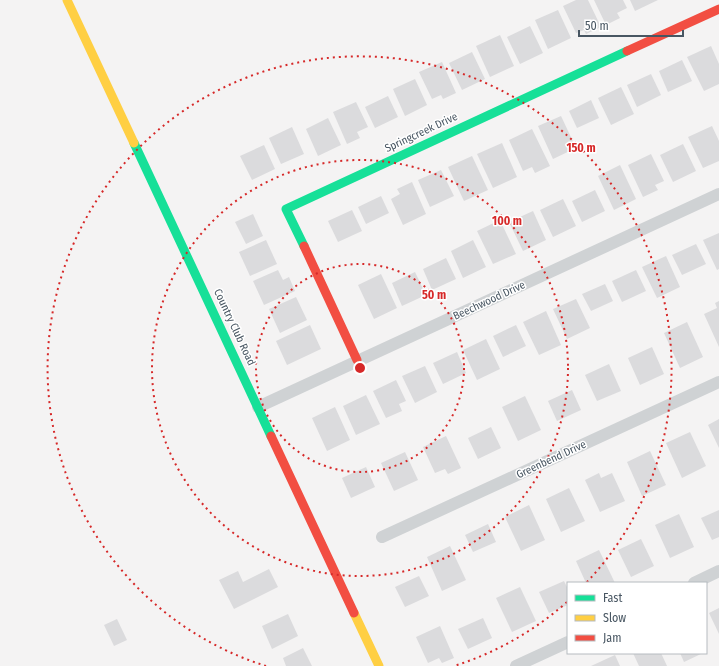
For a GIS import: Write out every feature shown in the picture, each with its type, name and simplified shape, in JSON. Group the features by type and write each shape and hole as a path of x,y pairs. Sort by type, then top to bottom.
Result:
{"main road":[{"name":"Country Club Road","path":"67,0 379,666"},
{"name":"Springcreek Drive","path":"357,360 286,208 611,57 641,45 719,9"}],"street":[{"path":"715,0 719,9"},
{"name":"Beechwood Drive","path":"258,407 719,194"},
{"name":"Greenbend Drive","path":"382,536 719,382"},
{"path":"696,582 719,571"},
{"path":"516,666 567,642"}],"building":[{"path":"576,0 588,0 601,27 586,34 584,30 576,33 563,6"},
{"path":"594,0 623,0 627,8 617,13 620,18 606,25"},
{"path":"630,0 658,0 635,11"},
{"path":"558,10 571,38 548,49 535,20"},
{"path":"530,26 543,53 520,64 507,37"},
{"path":"500,35 514,66 490,77 476,46"},
{"path":"711,46 719,64 719,84 704,91 687,57"},
{"path":"472,52 485,79 462,90 449,63"},
{"path":"682,60 692,81 668,92 659,71"},
{"path":"442,62 456,93 443,99 441,95 432,99 419,72"},
{"path":"651,74 661,95 637,107 627,85"},
{"path":"415,79 427,105 405,116 393,89"},
{"path":"621,87 634,114 611,125 598,98"},
{"path":"388,96 398,117 375,128 365,107"},
{"path":"591,100 599,118 577,128 569,111"},
{"path":"356,102 368,127 357,132 360,138 347,144 333,112"},
{"path":"561,116 576,148 553,159 538,126"},
{"path":"328,118 341,145 318,156 306,129"},
{"path":"712,126 719,141 719,161 703,168 688,137"},
{"path":"292,127 304,154 281,164 269,138"},
{"path":"532,129 550,166 535,173 532,167 523,171 509,140"},
{"path":"502,143 517,177 493,188 477,154"},
{"path":"683,144 696,171 673,182 660,155"},
{"path":"264,145 275,169 252,180 240,156"},
{"path":"651,154 664,181 655,185 658,190 643,197 628,165"},
{"path":"472,156 488,190 464,201 448,167"},
{"path":"620,165 636,199 614,210 598,176"},
{"path":"441,170 454,196 430,207 418,180"},
{"path":"412,182 426,214 403,225 391,199 400,194 397,189"},
{"path":"595,190 605,211 582,222 572,201"},
{"path":"381,196 389,213 366,224 358,207"},
{"path":"563,199 576,226 553,237 540,210"},
{"path":"352,210 362,231 338,242 328,221"},
{"path":"533,211 546,240 523,251 509,222"},
{"path":"253,214 263,236 246,244 235,222"},
{"path":"500,220 516,254 493,264 477,231"},
{"path":"719,233 719,269 717,270 703,240"},
{"path":"266,240 277,264 250,276 239,252"},
{"path":"473,240 486,267 463,278 451,251"},
{"path":"696,244 706,264 682,275 672,255"},
{"path":"666,256 680,287 657,298 642,267"},
{"path":"446,258 456,279 432,290 423,269"},
{"path":"278,270 283,280 289,277 295,291 264,305 253,281"},
{"path":"636,270 646,291 622,302 612,281"},
{"path":"415,272 426,295 402,306 392,283"},
{"path":"381,274 397,308 374,319 358,285"},
{"path":"605,284 613,301 591,311 582,294"},
{"path":"296,297 307,320 280,333 269,309"},
{"path":"576,299 590,328 567,339 553,309"},
{"path":"719,301 719,347 704,314 717,308 715,303"},
{"path":"546,311 561,345 539,355 523,322"},
{"path":"687,322 703,357 680,368 664,333"},
{"path":"310,325 321,349 287,365 276,341"},
{"path":"516,325 526,346 503,357 493,336"},
{"path":"486,339 500,369 477,380 463,350"},
{"path":"652,347 664,374 640,385 628,358"},
{"path":"457,352 466,373 443,384 433,363"},
{"path":"609,364 621,391 597,401 585,375"},
{"path":"425,366 437,392 415,403 402,376"},
{"path":"396,380 406,401 399,404 402,411 386,418 373,391"},
{"path":"572,390 581,410 557,421 548,401"},
{"path":"366,395 380,424 356,435 343,406"},
{"path":"525,396 541,430 518,441 502,407"},
{"path":"335,407 350,440 327,451 312,418"},
{"path":"719,419 719,448 708,425"},
{"path":"491,427 501,448 478,459 468,438"},
{"path":"690,432 706,466 682,478 666,443"},
{"path":"446,436 461,468 448,474 445,469 435,473 423,447"},
{"path":"650,451 666,485 642,496 627,462"},
{"path":"405,452 418,480 394,491 381,463"},
{"path":"366,467 375,487 351,498 342,478"},
{"path":"599,473 601,478 612,473 625,501 600,512 585,480"},
{"path":"569,488 585,521 561,532 546,499"},
{"path":"529,505 545,540 521,551 505,517"},
{"path":"719,510 719,537 712,540 701,518"},
{"path":"679,514 694,547 670,558 655,525"},
{"path":"488,524 496,542 473,552 465,535"},
{"path":"641,539 654,566 631,577 618,550"},
{"path":"450,546 466,580 442,591 427,557"},
{"path":"599,550 615,582 586,582 576,561"},
{"path":"269,569 278,587 234,609 219,580 238,571 243,582"},
{"path":"419,576 429,596 405,607 395,587"},
{"path":"564,581 567,587 567,605 549,613 539,592"},
{"path":"520,587 536,621 512,632 496,598"},
{"path":"719,608 719,634 709,613"},
{"path":"288,614 298,636 272,649 262,626"},
{"path":"483,618 492,638 468,649 458,629"},
{"path":"117,619 127,640 114,646 104,625"},
{"path":"440,626 454,658 442,663 439,658 428,663 416,637"},
{"path":"303,648 312,666 286,666 283,658"},
{"path":"633,654 661,654 667,666 639,666"},
{"path":"680,654 701,654 684,662"},
{"path":"615,655 620,666 591,666"}],"traffic: fast":[{"path":"304,246 286,209 627,51"},
{"path":"134,143 271,436"}],"traffic: slow":[{"path":"67,0 134,143"},
{"path":"354,613 379,666"}],"traffic: jam":[{"path":"627,51 719,9"},
{"path":"304,246 357,360"},
{"path":"271,436 354,613"}]}
